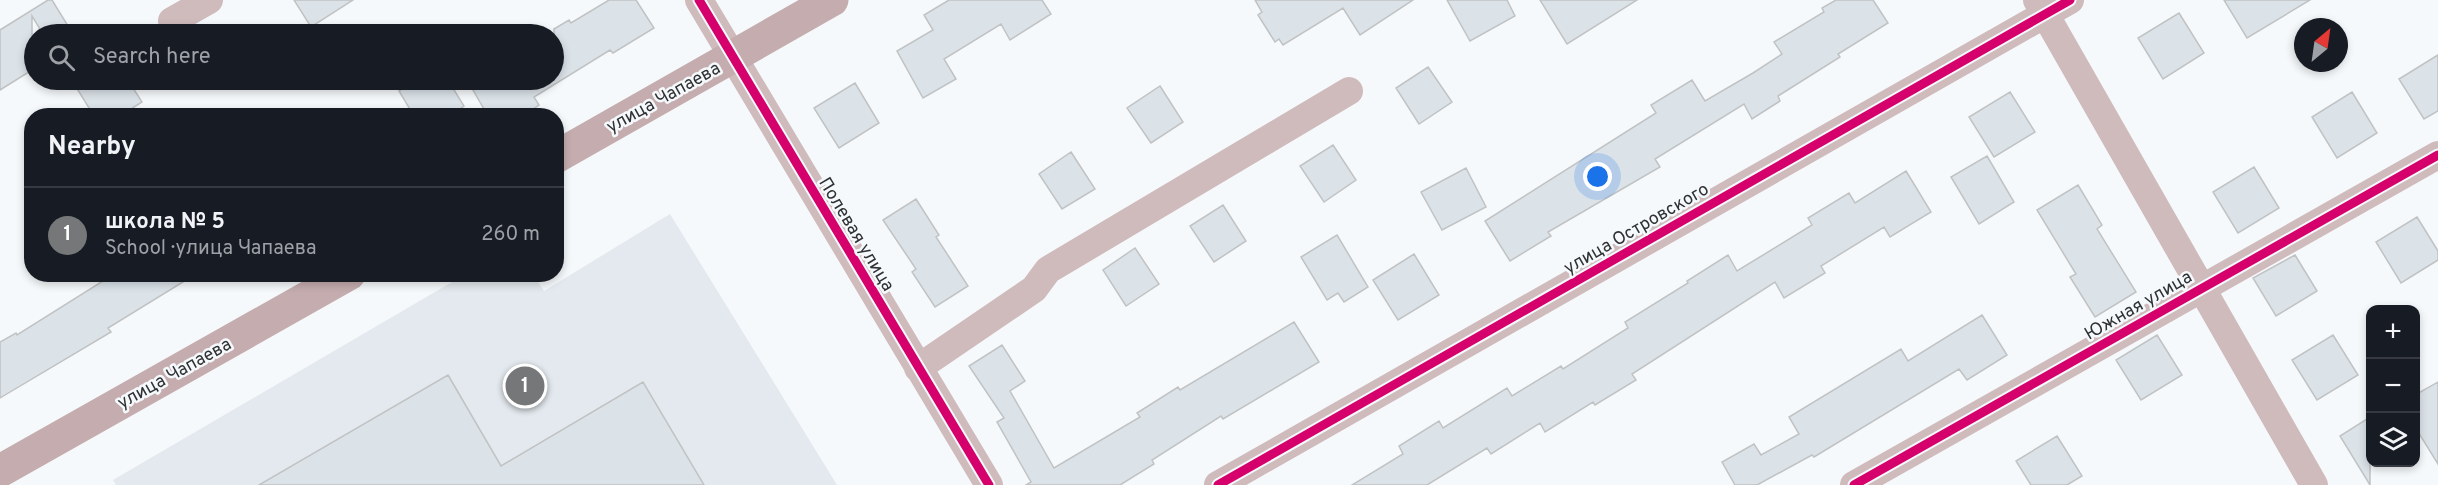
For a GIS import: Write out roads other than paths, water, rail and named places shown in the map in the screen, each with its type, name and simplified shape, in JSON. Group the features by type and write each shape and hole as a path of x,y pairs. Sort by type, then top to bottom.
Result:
{"street":[{"path":"172,21 209,0"},
{"name":"Полевая улица","path":"699,0 989,485"},
{"name":"улица Чапаева","path":"564,152 832,0"},
{"name":"улица Островского","path":"1218,485 2041,7 2070,0"},
{"name":"Южная улица","path":"2041,7 2314,485"},
{"path":"918,368 1034,289 1048,270 1349,91"},
{"name":"Южная улица","path":"1854,485 2438,155"},
{"name":"улица Чапаева","path":"0,471 335,282"}],"place":[{"name":"школа № 5","path":"525,386"}]}
